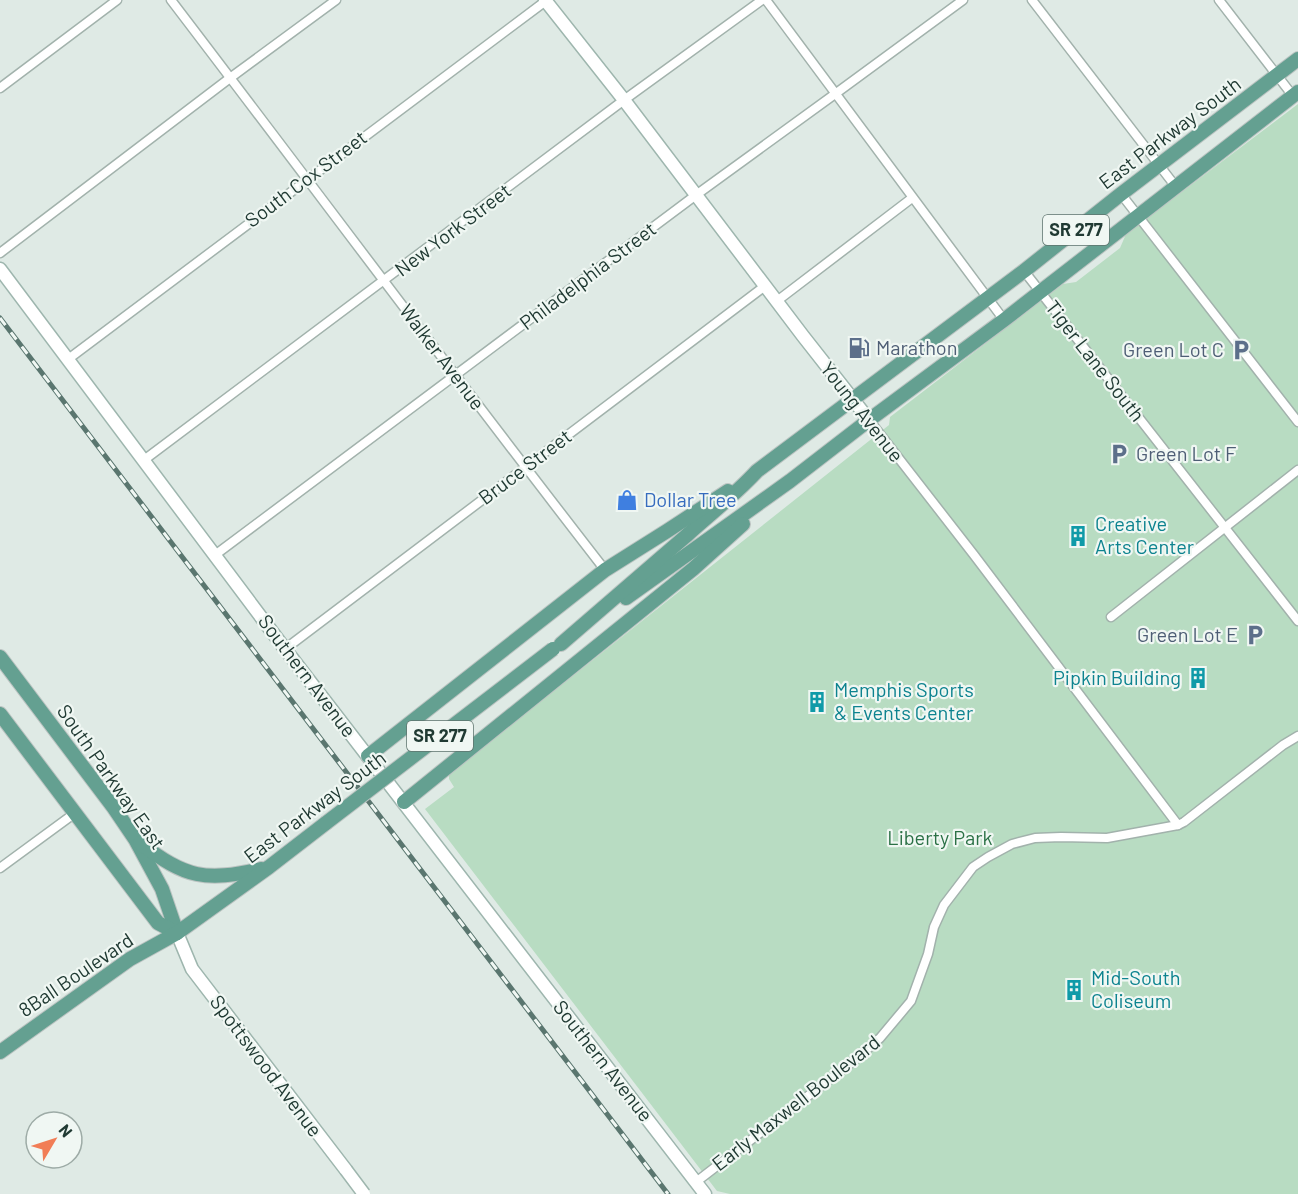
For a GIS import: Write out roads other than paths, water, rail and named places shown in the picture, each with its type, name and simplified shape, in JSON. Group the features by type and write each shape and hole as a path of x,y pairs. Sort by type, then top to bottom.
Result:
{"main road":[{"name":"Young Avenue","path":"546,0 869,420"},
{"name":"East Parkway South","path":"557,646 722,506 757,471 1024,272 1121,194 1298,59"},
{"name":"East Parkway South","path":"177,933 269,867 557,646 790,481 1004,320 1295,94"},
{"name":"Southern Avenue","path":"0,269 285,649 705,1194"},
{"path":"368,756 605,570 757,471"},
{"path":"404,802 693,569 790,481"},
{"name":"South Parkway East","path":"0,657 135,839 162,889 177,933"},
{"path":"0,714 158,923 177,933"},
{"path":"135,839 178,868 200,875 220,876 269,867"},
{"name":"8Ball Boulevard","path":"0,1052 130,959 177,933"},
{"name":"Spottswood Avenue","path":"177,933 192,969 364,1194"}],"street":[{"path":"0,88 117,0"},
{"name":"Walker Avenue","path":"171,0 525,468 605,570"},
{"path":"0,253 336,0"},
{"name":"South Cox Street","path":"67,360 546,0"},
{"path":"764,0 1004,320"},
{"name":"New York Street","path":"144,460 624,100 764,0"},
{"name":"Philadelphia Street","path":"215,555 696,195 963,0"},
{"path":"1032,0 1176,188"},
{"path":"1219,0 1277,76 1295,94"},
{"path":"1121,194 1298,422"},
{"path":"777,301 912,198"},
{"name":"Tiger Lane South","path":"1024,272 1298,621"},
{"name":"Bruce Street","path":"285,649 765,286"},
{"name":"Young Avenue","path":"869,420 1178,825"},
{"path":"1111,617 1298,470"},
{"name":"Early Maxwell Boulevard","path":"696,1182 851,1063 880,1038 911,1000 928,954 934,927 944,905 974,867 1012,844 1035,838 1107,838 1178,825 1282,745 1298,736"},
{"path":"0,868 75,813"}],"railway":[{"path":"0,318 668,1194"}],"place":[{"name":"Marathon","path":"859,348"},
{"name":"Green Lot C","path":"1241,350"},
{"name":"Green Lot F","path":"1119,454"},
{"name":"Dollar Tree","path":"627,500"},
{"name":"Creative Arts Center","path":"1078,536"},
{"name":"Green Lot E","path":"1255,635"},
{"name":"Pipkin Building","path":"1198,678"},
{"name":"Memphis Sports & Events Center","path":"817,702"},
{"name":"Mid-South Coliseum","path":"1074,990"}],"park label":[{"name":"Liberty Park","path":"940,838"}]}
